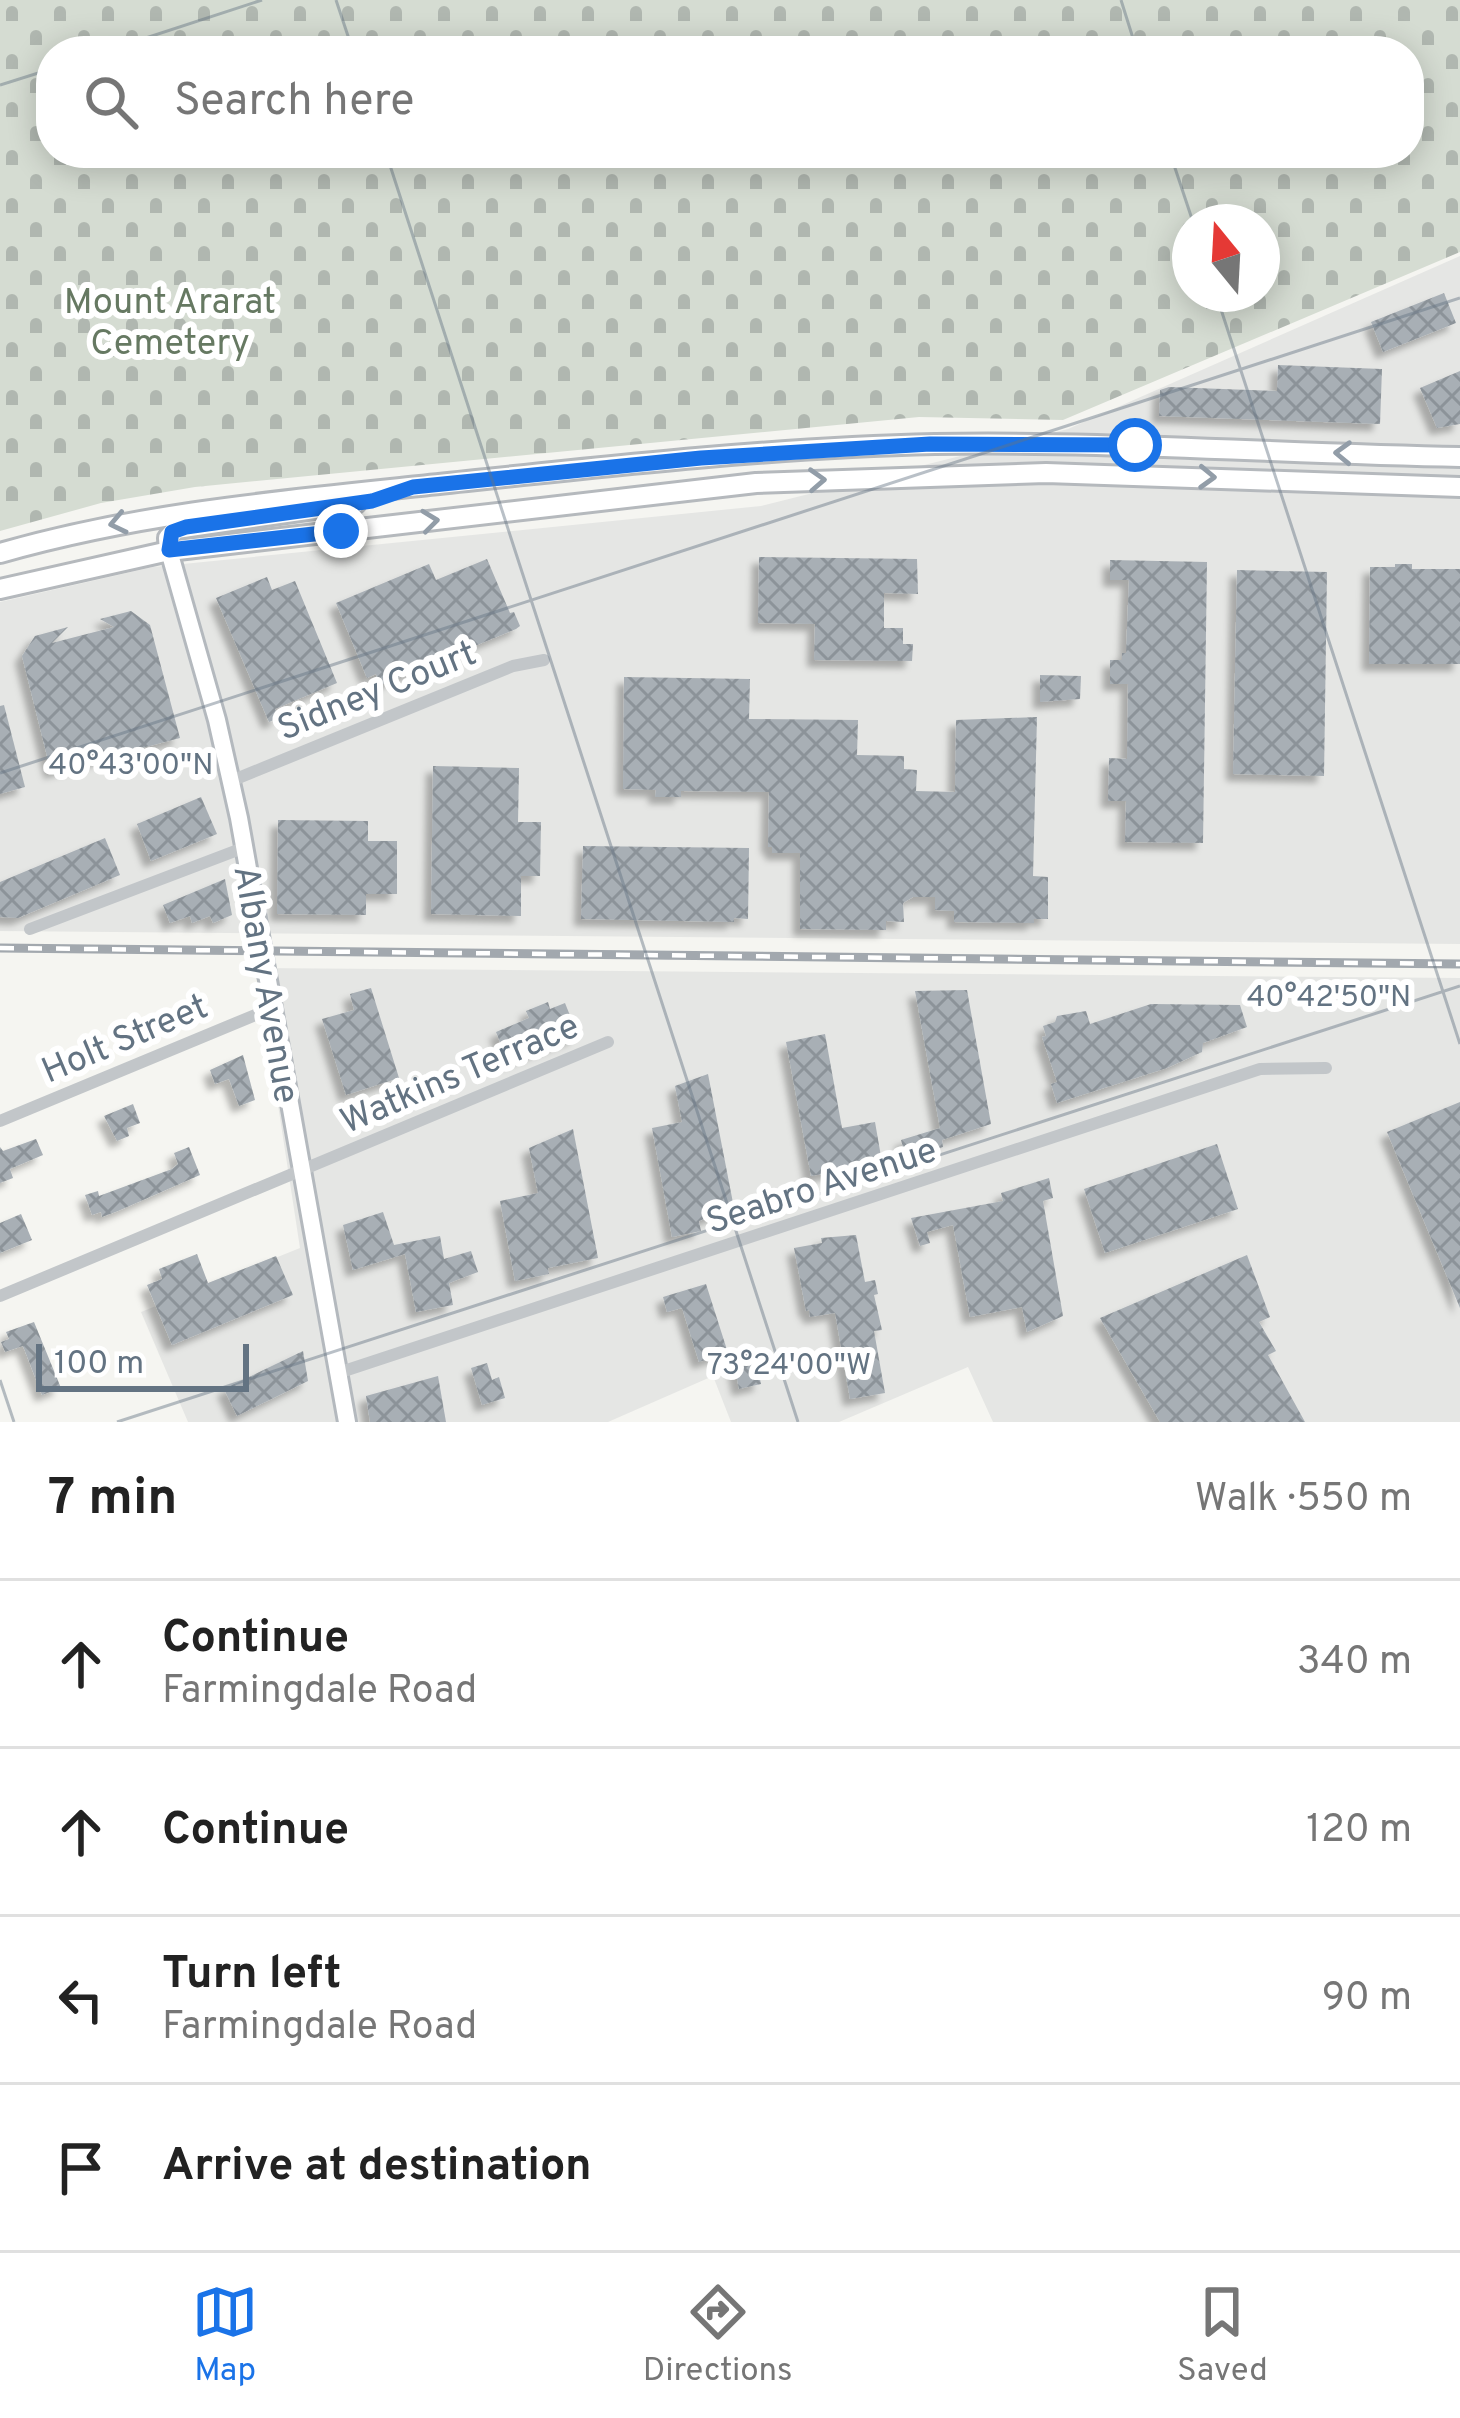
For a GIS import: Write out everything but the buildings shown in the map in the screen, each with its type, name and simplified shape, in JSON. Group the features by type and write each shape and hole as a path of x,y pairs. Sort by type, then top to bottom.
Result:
{"main road":[{"path":"0,553 171,513 743,454 930,444 1089,443 1460,457"},
{"path":"0,589 169,550 682,490 833,478 1095,474 1460,487"},
{"path":"169,550 168,538 176,530 372,501 413,487"}],"street":[{"name":"Albany Avenue","path":"169,550 231,781 347,1422"},
{"name":"Sidney Court","path":"231,781 513,666 544,660"},
{"path":"30,929 243,848"},
{"name":"Holt Street","path":"0,1121 272,1008"},
{"name":"Watkins Terrace","path":"0,1296 608,1042"},
{"name":"Seabro Avenue","path":"338,1373 1260,1069 1326,1068"}],"shaded area":[{"path":"1460,256 1460,944 0,931 0,602 153,567 761,506 1068,429"},
{"path":"257,968 1460,978 1460,1422 993,1422 968,1367 839,1422 731,1422 713,1376 608,1422 188,1422 141,1312 300,1248"}],"green space":[{"name":"Mount Ararat Cemetery","path":"0,0 1460,0 1460,252 1063,420 919,417 195,487 101,503 0,531"}],"railway":[{"path":"0,948 1460,964"}],"route":[{"path":"341,531 169,550 168,542 172,532 186,527 372,501 413,487 513,476 829,448 1135,445"}]}
